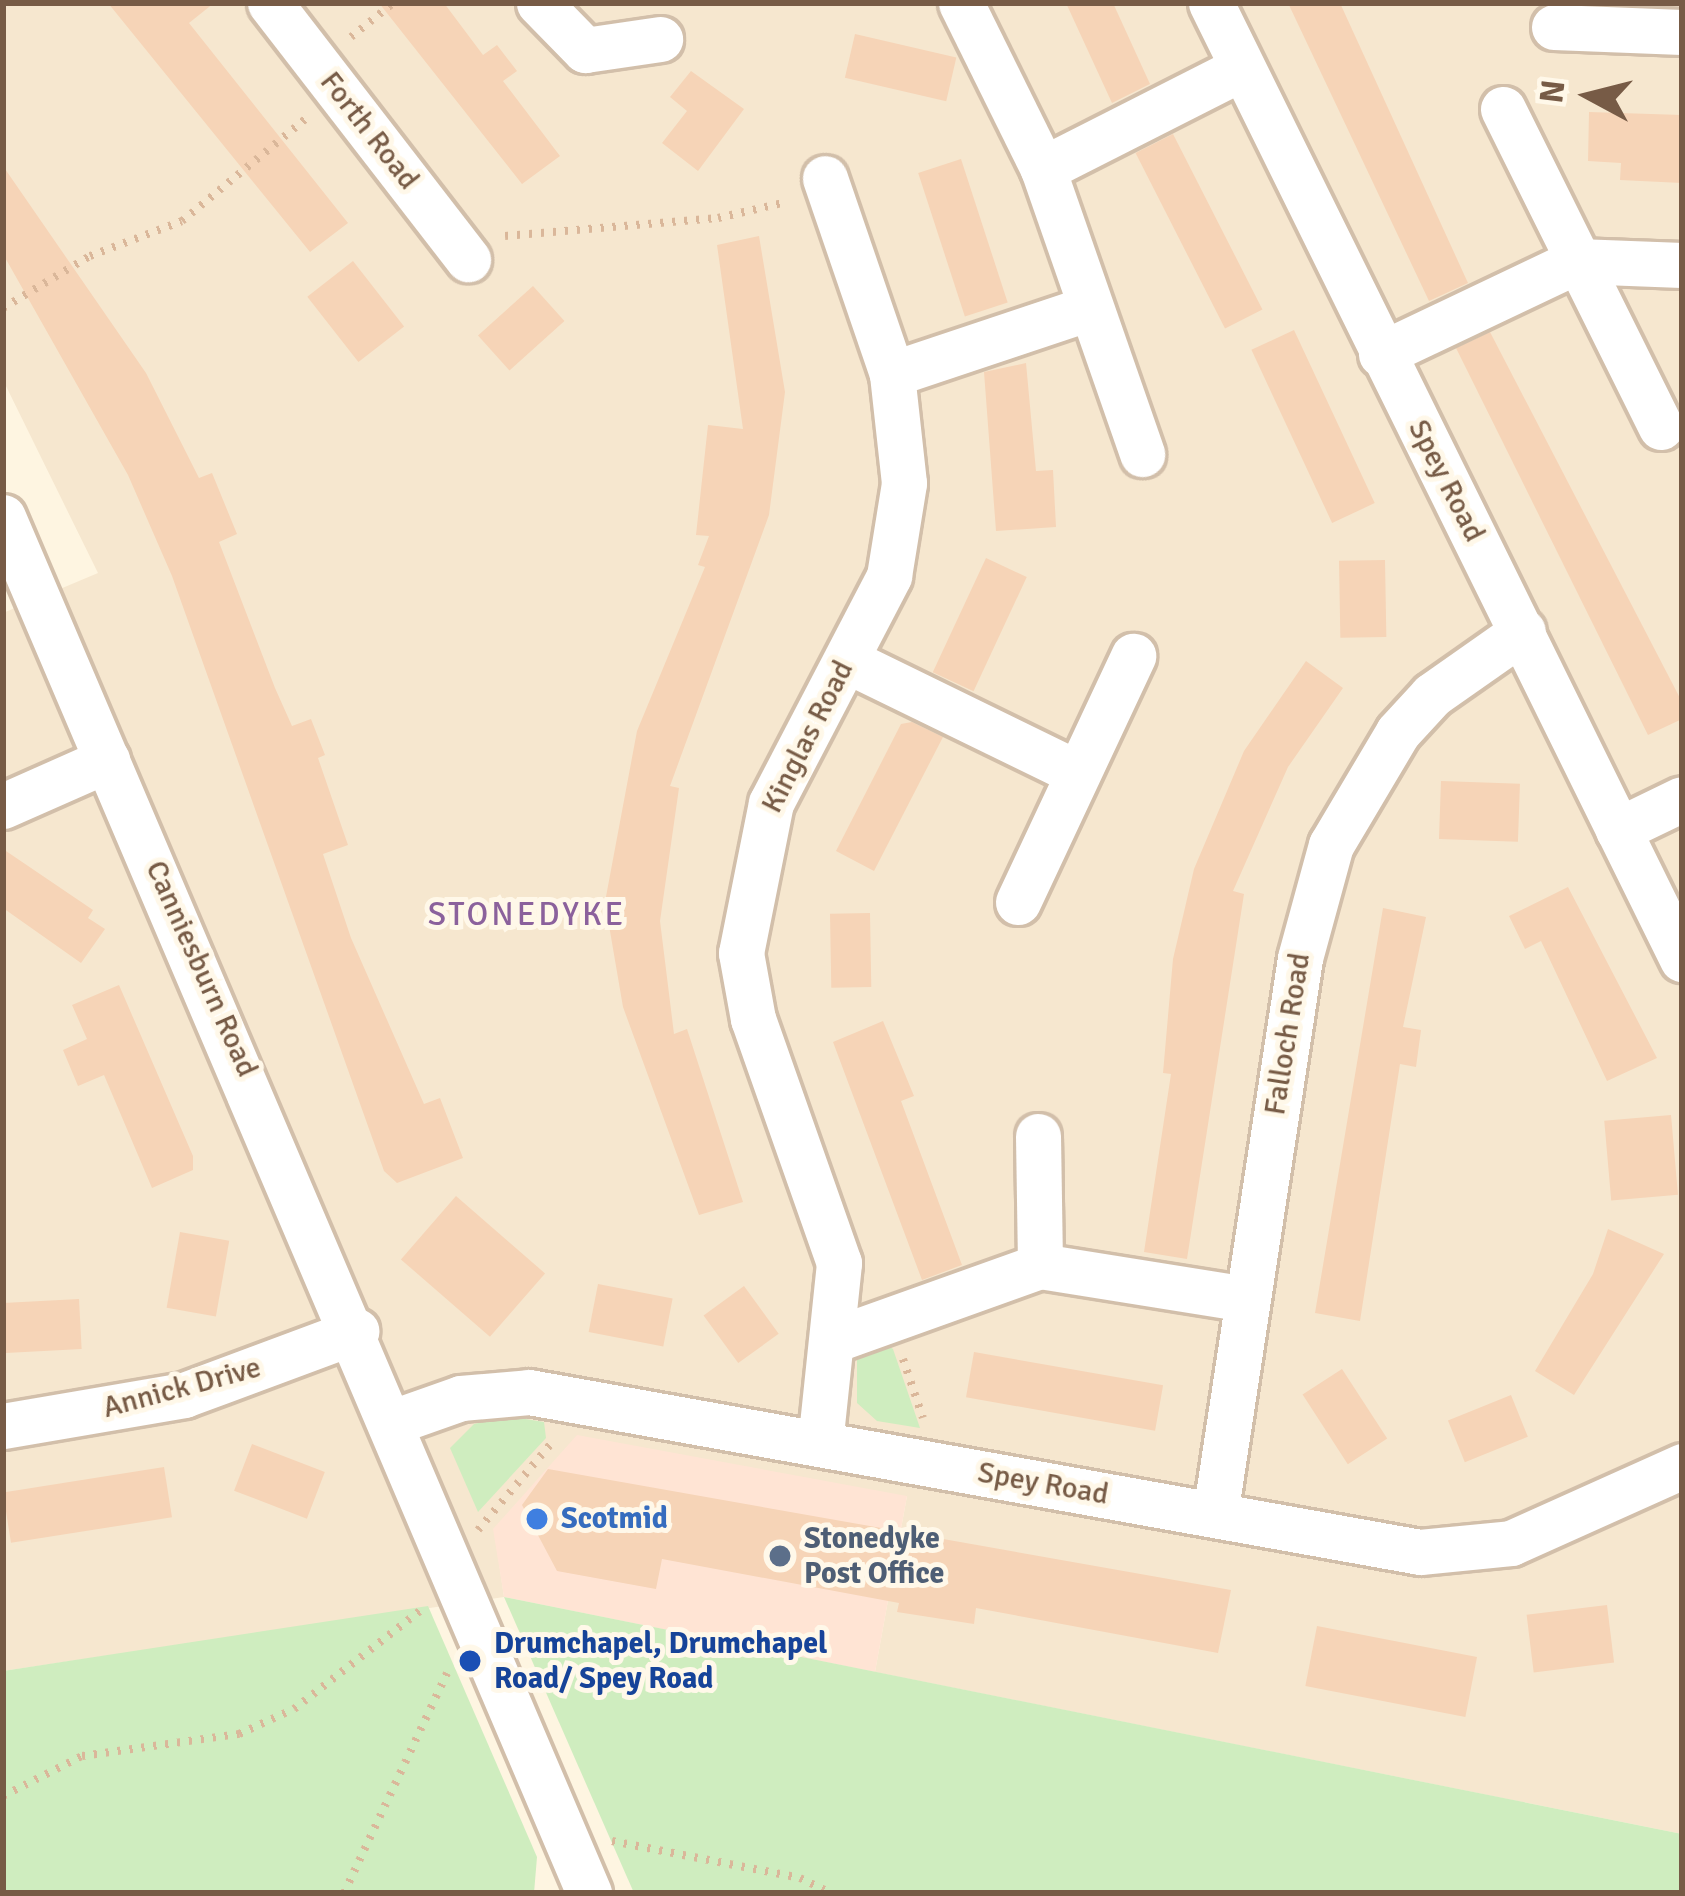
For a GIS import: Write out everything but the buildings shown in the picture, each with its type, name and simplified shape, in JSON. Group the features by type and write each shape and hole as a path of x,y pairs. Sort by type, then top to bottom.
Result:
{"street":[{"name":"Forth Road","path":"270,3 462,250"},
{"path":"539,3 585,50 660,39"},
{"path":"961,3 1043,169 1142,454"},
{"name":"Spey Road","path":"1211,3 1682,959"},
{"path":"1554,27 1682,32"},
{"path":"1043,169 1242,68"},
{"path":"1503,109 1661,427"},
{"name":"Kinglas Road","path":"820,1444 836,1339 838,1263 753,1019 741,953 771,803 846,660 897,543 903,428 892,374 827,185"},
{"path":"1381,354 1577,261 1682,265"},
{"path":"892,374 1089,308"},
{"name":"Canniesburn Road","path":"3,517 356,1331 589,1893"},
{"name":"Falloch Road","path":"1215,1515 1300,958 1330,845 1398,732 1432,695 1522,631"},
{"path":"1018,902 1133,656"},
{"path":"846,660 1078,773"},
{"path":"3,806 107,760"},
{"path":"1618,830 1682,799"},
{"path":"1038,1136 1040,1266"},
{"path":"836,1339 1040,1266 1246,1299"},
{"name":"Annick Drive","path":"3,1426 184,1395 356,1331"},
{"name":"Spey Road","path":"393,1422 493,1391 586,1403 1215,1515 1462,1552 1511,1543 1682,1466"}],"path":[{"path":"3,308 90,256 182,221 328,78 393,3"},
{"path":"462,250 718,218 827,185"},
{"path":"888,1317 940,1465"},
{"path":"344,1893 463,1587 586,1403"},
{"path":"3,1796 82,1756 239,1734 294,1709 463,1587"},
{"path":"567,1835 800,1878 831,1893"}],"shaded area":[{"path":"3,3 1682,3 1682,1834 875,1672 907,1496 494,1528 504,1597 3,1671 3,613 98,573 3,380"},
{"path":"577,1435 907,1496 875,1672 504,1597 493,1529"}],"green space":[{"path":"882,1341 893,1349 920,1428 877,1421 857,1403 857,1351"},
{"path":"506,1416 544,1422 546,1438 478,1512 450,1448 474,1424"},
{"path":"504,1597 1682,1834 1682,1893 634,1893"},
{"path":"428,1606 537,1857 534,1893 3,1893 3,1671"}],"place":[{"name":"Scotmid","path":"537,1519"},
{"name":"Stonedyke Post Office","path":"780,1556"},
{"name":"Drumchapel, Drumchapel Road/ Spey Road","path":"470,1661"}],"district":[{"name":"STONEDYKE","path":"527,915"}]}
